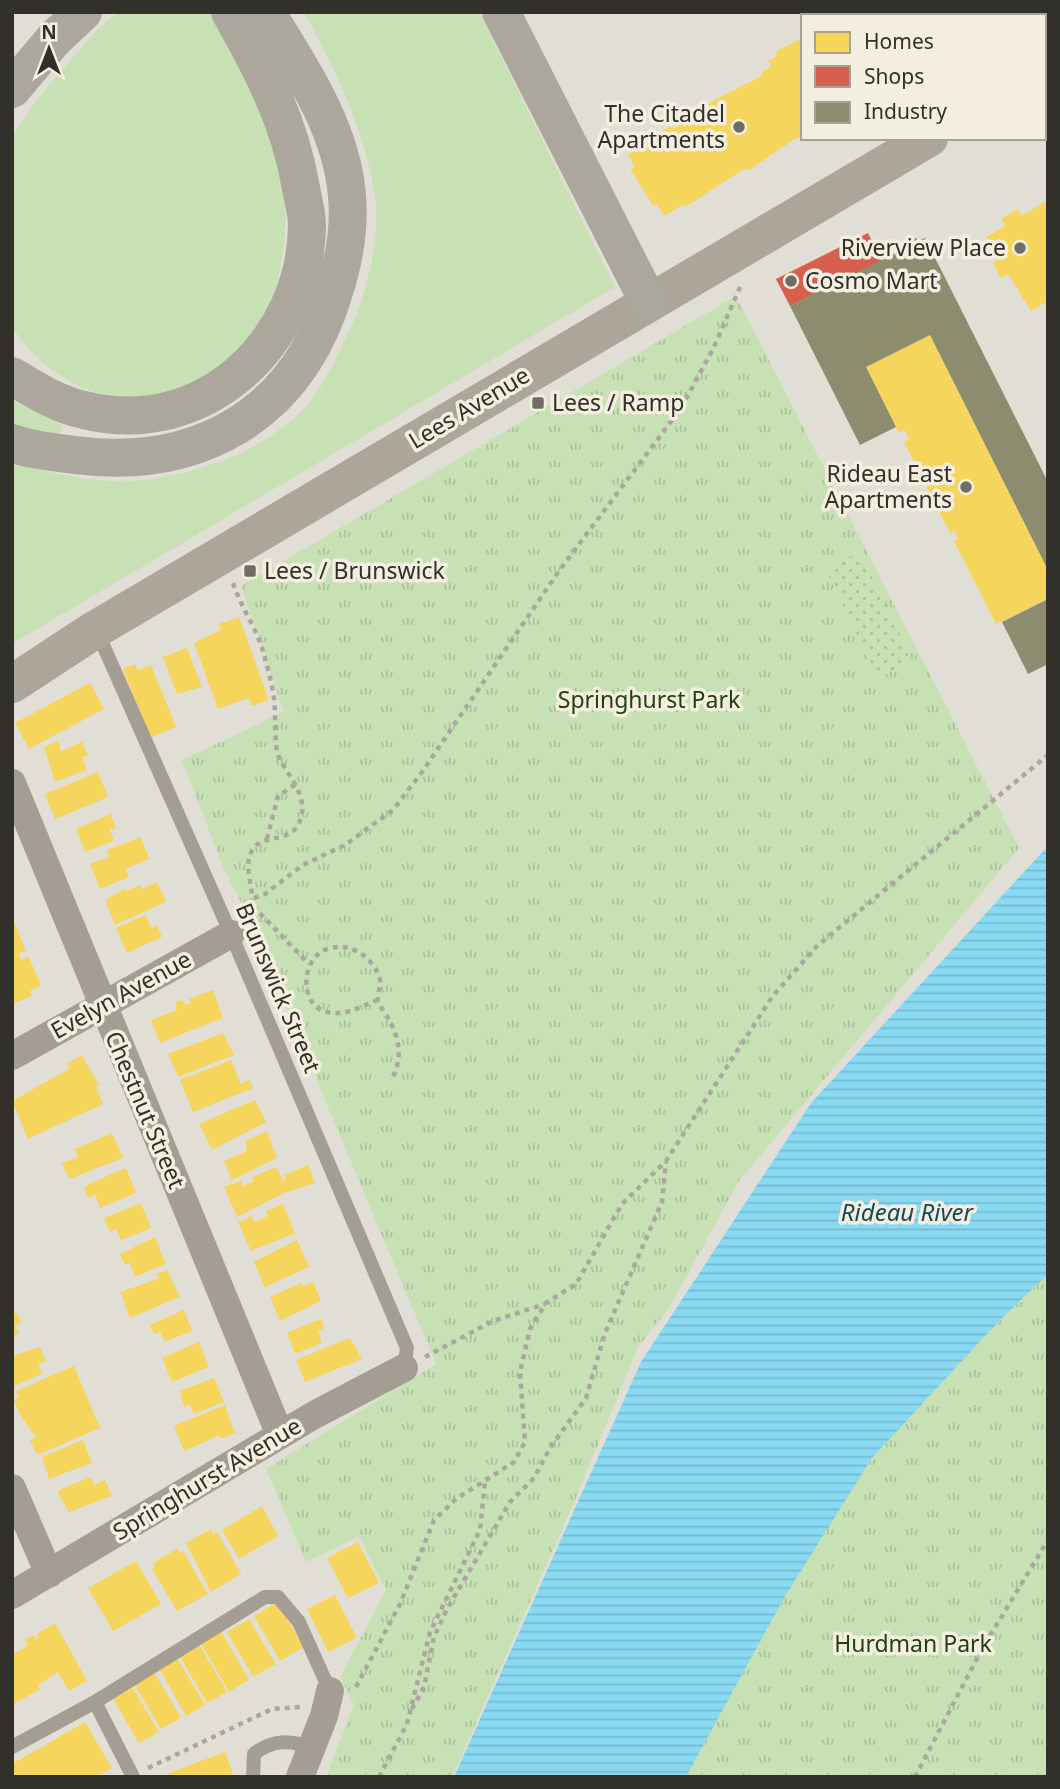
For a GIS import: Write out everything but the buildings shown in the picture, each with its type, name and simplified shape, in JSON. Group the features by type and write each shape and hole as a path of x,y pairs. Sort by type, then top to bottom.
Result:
{"highway":[{"path":"12,89 55,38 83,12"},
{"path":"12,376 41,395 85,411 142,415 179,408 214,393 252,365 282,325 301,276 307,224 295,149 281,109 230,12"},
{"path":"12,443 25,448 107,459 160,454 208,439 257,415 293,379 326,320 346,255 347,195 339,155 325,116 303,71 266,12"},
{"path":"501,12 648,301"}],"main road":[{"name":"Lees Avenue","path":"12,684 96,629 648,301 738,263 926,140"}],"street":[{"name":"Chestnut Street","path":"12,783 280,1435"},
{"name":"Evelyn Avenue","path":"12,1056 231,934"},
{"name":"Springhurst Avenue","path":"12,1595 280,1435 404,1368"},
{"path":"12,1488 49,1574"},
{"path":"300,1777 327,1703"}],"lane":[{"name":"Brunswick Street","path":"96,629 231,934 407,1348 404,1368"},
{"path":"12,1747 95,1702 265,1597 278,1597 299,1622 327,1703"},
{"path":"95,1702 133,1776"},
{"path":"253,1777 254,1754 263,1747 289,1742 312,1748"}],"path":[{"path":"254,898 265,894 303,865 345,845 393,810 422,772 559,571 681,408 713,349 741,284 738,263"},
{"path":"221,556 241,610 262,647 274,697 277,755 296,784 302,804 299,824 287,836 256,844 249,859 253,906 231,934"},
{"path":"404,1368 493,1321 558,1298 576,1284 622,1204 666,1161 772,998 800,962 1048,755"},
{"path":"267,839 278,796 296,784"},
{"path":"253,906 309,964"},
{"path":"378,1000 346,1013 324,1012 313,1001 307,988 309,964 320,952 331,948 355,949 373,962 381,982 378,1000 397,1034 399,1066 391,1080"},
{"path":"379,1777 424,1686 434,1637 447,1609 510,1502 534,1478 550,1448 586,1398 605,1333 662,1202 666,1161"},
{"path":"133,1776 272,1709 348,1701 400,1604 434,1520 456,1499 522,1454 525,1442 520,1372 523,1349 530,1329 546,1303"},
{"path":"412,1709 430,1632 480,1531 485,1481"},
{"path":"915,1777 982,1649 1048,1540"}],"green space":[{"path":"118,12 213,12 267,125 282,172 285,194 285,235 277,281 271,304 251,343 238,358 220,369 180,388 138,397 97,393 78,385 40,360 12,328 12,135 40,96 94,33"},
{"path":"304,12 479,12 615,287 12,644 12,463 87,479 133,481 182,473 231,457 276,433 295,417 323,383 346,338 362,299 371,264 376,227 375,195 356,123 327,56"},
{"name":"Springhurst Park","path":"736,296 1019,848 739,1181 669,1308 638,1347 573,1505 452,1777 326,1777 354,1704 340,1677 386,1590 359,1536 306,1562 266,1469 436,1364 249,919 223,867 182,760 284,712 241,586"},
{"path":"12,399 63,426 56,438 12,426"},
{"path":"860,552 913,661 878,678 825,568"},
{"name":"Hurdman Park","path":"1048,1274 1048,1777 686,1777 784,1598 872,1458 1000,1320"}],"water":[{"name":"Rideau River","path":"1048,846 1048,1274 1000,1320 872,1458 784,1598 686,1777 454,1777 641,1362 811,1103"}],"place":[{"name":"The Citadel Apartments","path":"739,127"},
{"name":"Riverview Place","path":"1020,248"},
{"name":"Cosmo Mart","path":"791,281"},
{"name":"Lees / Ramp","path":"538,403"},
{"name":"Rideau East Apartments","path":"966,487"},
{"name":"Lees / Brunswick","path":"250,571"}]}
